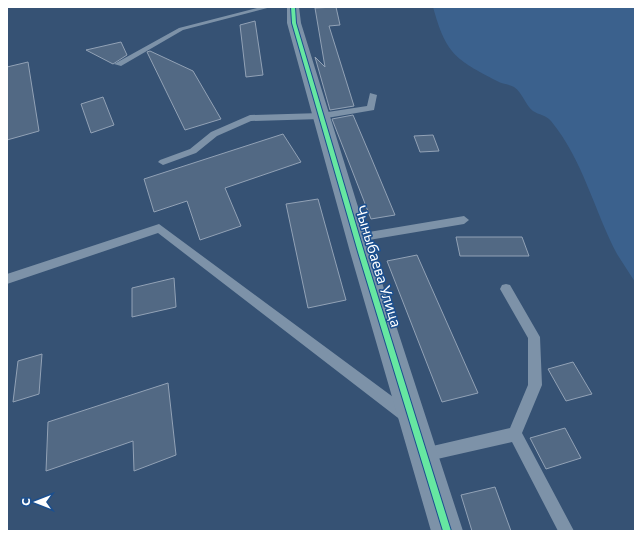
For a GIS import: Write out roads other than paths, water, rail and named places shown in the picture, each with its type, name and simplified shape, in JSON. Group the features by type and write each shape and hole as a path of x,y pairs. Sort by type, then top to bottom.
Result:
{"street":[{"name":"Чыныбаева Улица","path":"293,7 294,23 321,116 447,531"}],"lane":[{"path":"118,64 181,29 268,7"},
{"path":"162,162 193,151 214,134 250,118 321,116 371,108 373,95"},
{"path":"357,238 464,220"},
{"path":"7,279 159,228 413,421"},
{"path":"506,289 534,337 535,385 516,434 566,531"},
{"path":"424,455 516,434"}],"water":[{"path":"433,7 635,7 635,282 617,254 572,152 551,121 547,117 533,111 528,106 520,92 514,87 499,82 471,67 454,53 443,35"}]}
